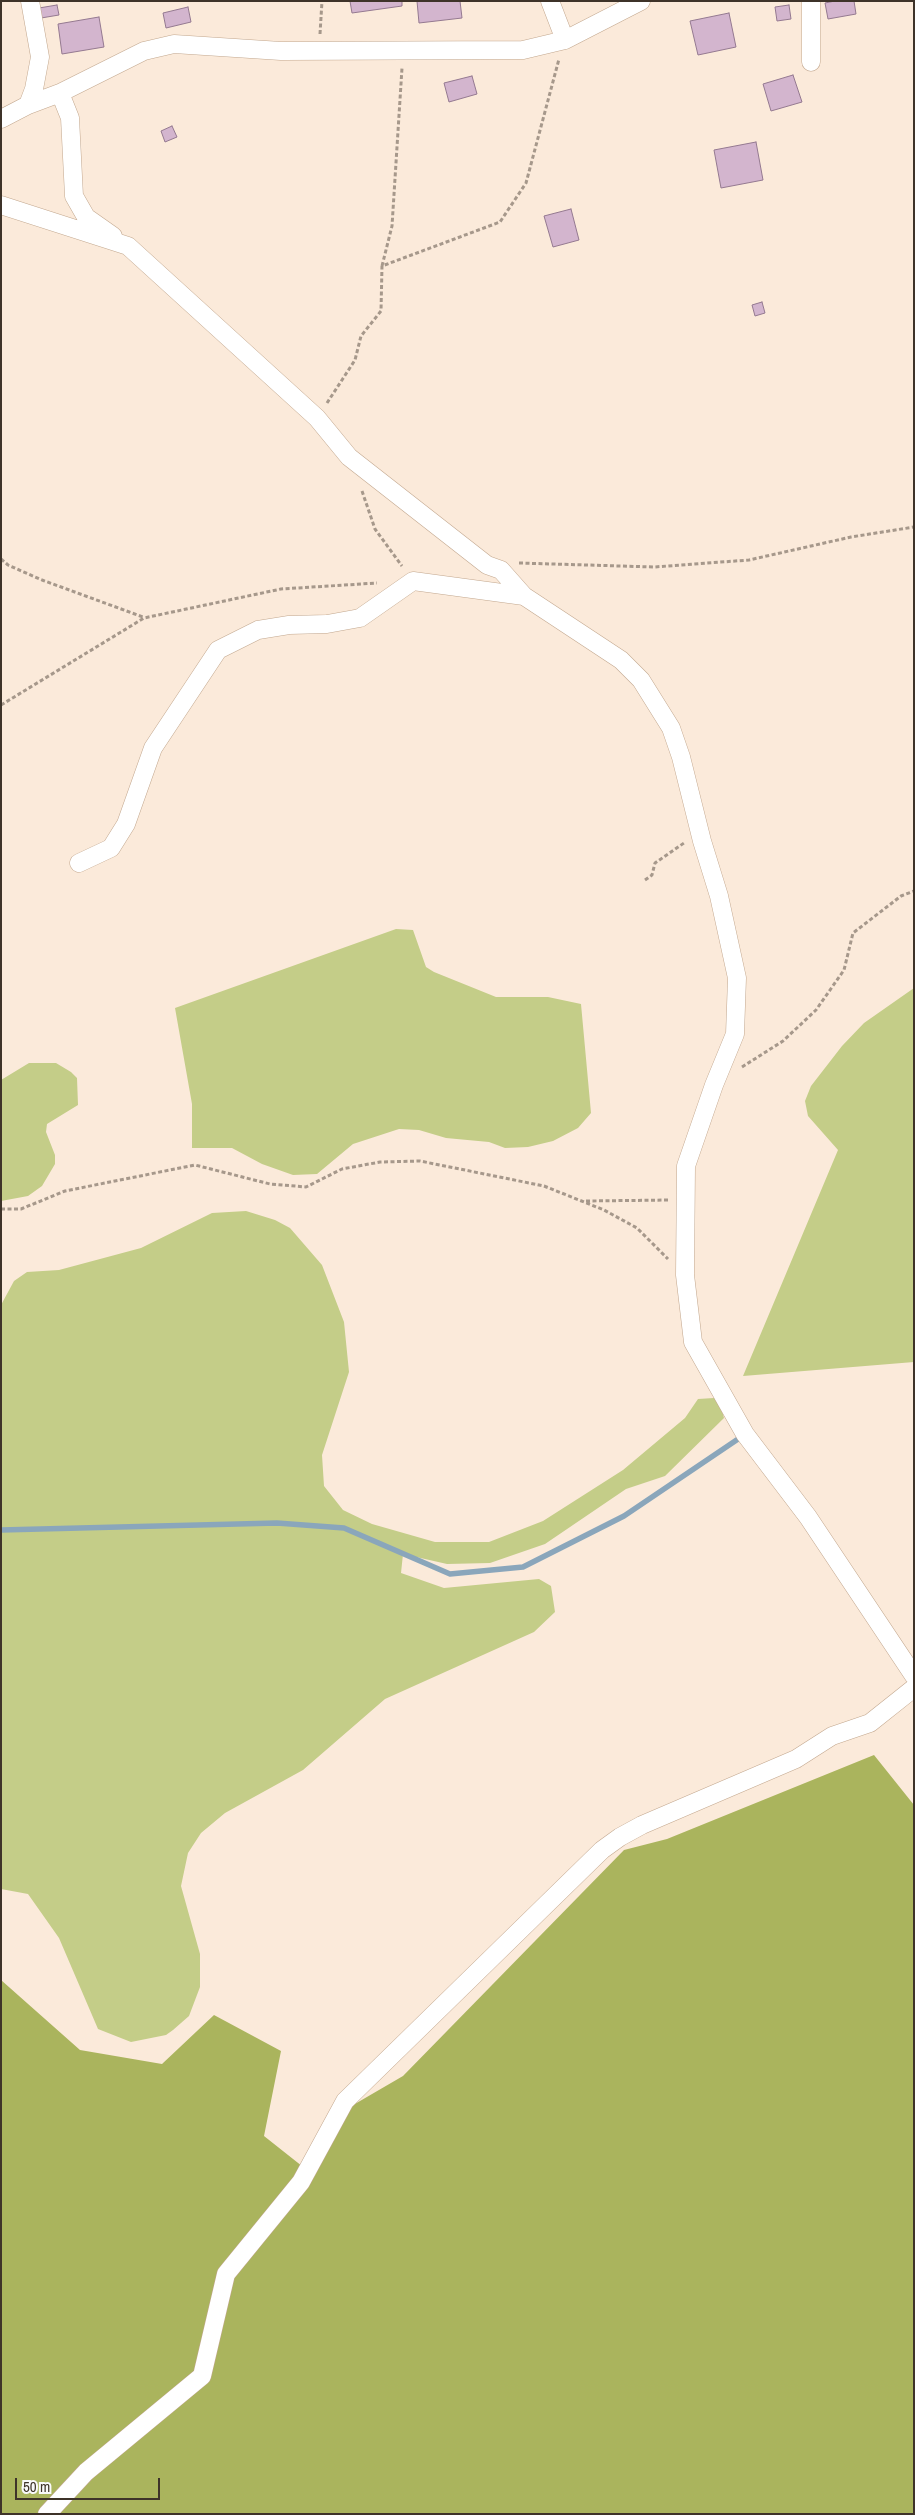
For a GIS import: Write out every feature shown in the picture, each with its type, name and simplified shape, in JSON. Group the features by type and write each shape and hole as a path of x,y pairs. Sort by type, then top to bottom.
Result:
{"street":[{"path":"28,105 40,57 30,1"},
{"path":"550,1 565,40"},
{"path":"1,119 28,105 60,93 144,51 174,44 281,51 404,48 523,50 565,40 642,1"},
{"path":"811,1 811,62"},
{"path":"60,93 70,118 74,196 86,217 128,246 317,418 349,457 487,565 501,570 524,596 621,660 641,680 671,728 681,756 702,841 720,896 737,978 734,1034 686,1166 684,1275 693,1342 745,1434 808,1518 914,1676"},
{"path":"1,205 128,246"},
{"path":"79,864 111,848 126,824 153,748 218,650 258,630 289,625 327,624 360,618 413,581 524,596"},
{"path":"47,2514 86,2472 202,2376 226,2274 301,2182 345,2101 565,1884 620,1836 796,1759 832,1736 870,1723 914,1688"}],"path":[{"path":"320,50 322,1"},
{"path":"382,266 500,222 526,183 565,40"},
{"path":"317,418 354,360 361,336 381,311 382,266 392,226 404,48"},
{"path":"349,457 375,529 413,581"},
{"path":"501,570 512,563 654,566 749,560 851,537 914,527"},
{"path":"1,559 8,565 42,580 144,618"},
{"path":"1,705 144,618 281,589 413,581"},
{"path":"645,880 652,875 655,863 666,854 686,842 702,841"},
{"path":"714,1085 783,1041 816,1010 844,970 853,933 901,896 914,891"},
{"path":"1,1209 21,1209 65,1191 195,1166 270,1184 306,1186 342,1169 380,1162 420,1161 544,1186 583,1201 637,1228 684,1275"},
{"path":"583,1201 662,1199 686,1202"}],"green space":[{"path":"396,929 413,930 426,967 434,972 496,997 548,997 581,1004 591,1113 578,1128 553,1141 528,1147 505,1148 489,1142 446,1138 419,1130 399,1129 353,1144 317,1174 293,1175 262,1164 232,1148 192,1148 192,1104 175,1008"},
{"path":"914,988 914,1362 743,1376 838,1150 808,1116 805,1101 811,1086 842,1046 864,1023"},
{"path":"29,1063 56,1063 71,1072 77,1078 78,1105 47,1124 46,1132 55,1155 55,1164 42,1186 28,1196 1,1201 1,1080"},
{"path":"246,1211 275,1220 290,1228 322,1265 344,1322 349,1372 322,1455 324,1486 343,1510 372,1524 435,1542 489,1542 543,1521 623,1470 685,1418 698,1399 714,1398 720,1403 724,1418 665,1476 626,1489 545,1544 490,1563 447,1564 403,1554 401,1573 444,1588 539,1579 551,1586 555,1612 534,1632 385,1699 303,1770 225,1813 201,1833 188,1853 181,1886 200,1954 200,1987 189,2016 173,2030 166,2035 131,2042 98,2029 59,1938 28,1894 1,1889 1,1305 14,1281 27,1272 59,1270 141,1248 212,1213"},
{"path":"874,1755 914,1805 914,2514 1,2514 1,1980 80,2050 162,2064 214,2015 281,2051 264,2136 312,2174 348,2108 403,2076 624,1850 667,1839"}],"building":[{"path":"350,1 402,1 402,6 352,13"},
{"path":"417,1 460,1 462,18 419,23"},
{"path":"854,1 856,14 828,19 825,3"},
{"path":"57,5 59,15 41,18 39,8"},
{"path":"789,5 791,19 777,21 775,7"},
{"path":"188,7 191,22 166,28 163,13"},
{"path":"729,13 736,47 698,55 690,21"},
{"path":"99,17 104,47 62,54 58,24"},
{"path":"793,75 802,102 771,111 763,84"},
{"path":"472,76 477,94 449,102 444,83"},
{"path":"172,126 177,137 165,142 161,131"},
{"path":"756,142 763,180 721,188 714,150"},
{"path":"571,209 579,240 553,247 544,216"},
{"path":"762,302 765,313 755,316 752,305"}],"waterway":[{"path":"1,1530 277,1523 344,1528 450,1574 523,1567 624,1516 744,1435"}]}
